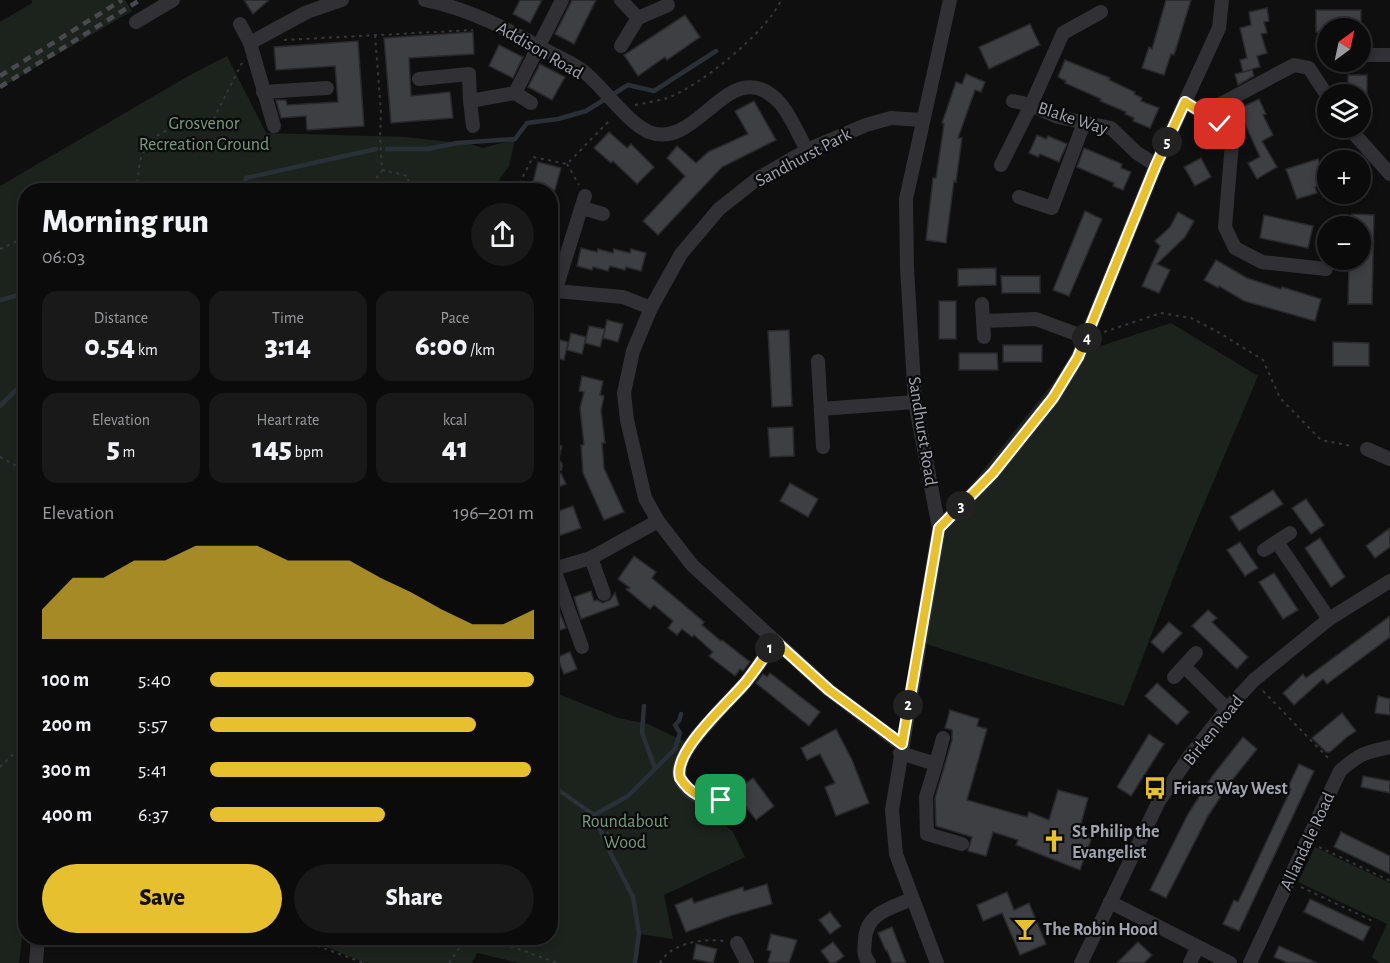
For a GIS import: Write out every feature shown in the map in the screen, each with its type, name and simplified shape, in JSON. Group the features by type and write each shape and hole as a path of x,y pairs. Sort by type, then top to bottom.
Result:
{"street":[{"path":"136,22 173,0"},
{"path":"250,43 307,12 342,0"},
{"name":"Addison Road","path":"425,0 467,12 505,28 582,70 633,121 649,132 666,135 688,128 718,101 733,91 758,88 780,104 807,150"},
{"path":"515,93 562,0"},
{"path":"621,0 638,18"},
{"name":"Sandhurst Road","path":"937,963 896,854 892,810 939,528 915,402 907,268 906,199 950,0"},
{"path":"939,528 993,473 1053,398 1078,357 1156,165 1219,28 1222,0"},
{"path":"621,46 638,18 669,5"},
{"path":"1001,165 1032,105 1063,33 1101,12"},
{"path":"240,24 250,43 274,126"},
{"path":"1371,55 1390,56"},
{"path":"1204,113 1294,65 1309,68 1319,84"},
{"path":"419,79 469,74 472,126"},
{"path":"263,92 327,88"},
{"path":"470,101 515,93 531,103"},
{"name":"Blake Way","path":"1013,100 1032,105 1058,117 1084,123 1102,124 1111,128 1137,153 1156,165"},
{"path":"1185,102 1220,124 1232,143 1225,227 1234,248 1262,262 1317,268"},
{"name":"Sandhurst Park","path":"922,120 891,118 866,125 807,150 757,179 719,209 681,254 651,308 633,351 624,393 627,420 645,498 658,521 692,565 829,690 901,749 936,764"},
{"path":"1019,197 1052,208 1084,123"},
{"path":"1358,138 1390,174"},
{"path":"558,285 584,202 603,214"},
{"path":"558,291 623,297 651,308"},
{"path":"982,304 984,337"},
{"path":"983,321 1036,319 1087,338"},
{"path":"818,361 823,447"},
{"path":"821,409 915,402"},
{"path":"1367,449 1390,459"},
{"path":"558,567 591,558 658,521"},
{"path":"1264,550 1290,533"},
{"path":"1277,542 1329,619"},
{"path":"591,558 604,594"},
{"name":"Birken Road","path":"1081,963 1159,801 1191,754 1227,709 1254,680 1329,619 1390,581"},
{"path":"558,585 582,647"},
{"path":"721,800 703,799 695,794 680,778 680,764 693,742 746,682 775,641"},
{"path":"1174,677 1196,653"},
{"path":"1184,666 1227,709"},
{"path":"944,738 926,797 927,834 962,844"},
{"name":"Allandale Road","path":"1250,963 1340,771 1365,752 1390,747"},
{"path":"868,963 864,955 865,930 874,915 912,899"},
{"path":"1110,902 1230,963"},
{"path":"737,943 747,963"},
{"path":"36,963 37,945"},
{"path":"1190,963 1197,948"}],"path":[{"path":"567,164 619,106 668,98 703,80 754,36 781,0"},
{"path":"284,40 482,30"},
{"path":"372,183 382,170 381,112 375,35"},
{"path":"138,183 143,154 154,139 165,130 213,120 250,43"},
{"path":"520,183 533,157 567,164"},
{"path":"567,164 584,202"},
{"path":"382,170 408,176 408,183"},
{"path":"0,249 18,241"},
{"path":"1087,338 1161,313 1191,318 1263,360 1280,398 1321,440 1367,449"},
{"path":"0,457 18,467"},
{"path":"1254,680 1340,771"},
{"path":"0,767 18,750"},
{"path":"558,789 594,815 616,845"},
{"path":"1307,842 1390,881"},
{"path":"1289,881 1375,922"},
{"path":"660,963 665,954 687,944 717,940 737,943"},
{"path":"315,945 364,963"},
{"path":"449,963 461,945"},
{"path":"501,945 557,963"}],"green space":[{"path":"32,0 125,0 132,11 0,88 0,22 32,3"},
{"name":"Grosvenor Recreation Ground","path":"227,56 266,133 405,137 470,144 483,148 515,139 509,166 498,183 18,183 18,945 21,945 19,963 0,963 0,186 190,75"},
{"path":"1171,323 1258,376 1179,563 1124,706 926,644 944,519 1076,354"},
{"name":"Roundabout Wood","path":"558,694 618,718 648,724 688,743 686,791 733,832 745,857 664,895 673,939 639,934 635,963 519,963 477,953 472,963 365,963 322,945 558,945"},
{"path":"1315,847 1390,883 1390,963 1380,963 1372,957 1387,924 1298,882"}],"building":[{"path":"244,0 269,0 253,14"},
{"path":"520,0 542,0 530,23 513,14"},
{"path":"572,0 596,0 574,44 555,34"},
{"path":"1166,0 1191,0 1174,55 1171,54 1164,75 1142,68 1149,47 1152,49"},
{"path":"1267,8 1269,21 1264,22 1267,33 1261,34 1267,53 1257,56 1260,67 1252,69 1254,76 1238,85 1235,74 1243,72 1240,60 1247,58 1240,28 1251,25 1249,12"},
{"path":"1316,10 1361,10 1361,18 1317,18 1316,32"},
{"path":"685,15 700,37 667,60 665,57 638,76 624,55"},
{"path":"1030,24 1040,45 989,69 979,47"},
{"path":"473,32 474,54 409,58 411,96 450,92 453,118 391,123 384,38"},
{"path":"358,41 364,126 307,130 306,116 281,118 276,100 286,100 287,105 338,102 335,66 276,70 274,47"},
{"path":"499,45 523,57 513,78 489,66"},
{"path":"1065,60 1110,78 1109,80 1135,92 1134,94 1142,98 1141,101 1159,108 1150,128 1133,121 1134,118 1125,114 1126,112 1065,83 1066,81 1058,77"},
{"path":"540,64 565,77 552,100 528,87"},
{"path":"966,74 985,82 981,92 975,90 958,138 962,138 946,243 926,240 933,178 936,178 944,124 942,123 956,82 962,84"},
{"path":"1348,75 1367,75 1367,84 1348,84"},
{"path":"1259,99 1266,114 1263,115 1273,135 1262,141 1277,167 1257,179 1248,163 1260,157 1238,109"},
{"path":"754,101 776,140 722,167 658,235 643,221 685,176 667,158 677,146 696,163 708,152 748,134 735,111"},
{"path":"609,132 627,148 631,144 654,167 637,184 613,161 611,163 594,148"},
{"path":"1037,135 1046,139 1048,136 1067,144 1059,162 1040,154 1038,157 1029,153"},
{"path":"1084,148 1122,164 1121,168 1131,172 1123,190 1113,186 1114,183 1077,167"},
{"path":"1201,158 1211,177 1195,186 1184,167"},
{"path":"1317,159 1317,186 1315,187 1317,193 1297,199 1286,169"},
{"path":"538,162 561,168 557,183 533,183"},
{"path":"1085,211 1102,219 1069,296 1053,290"},
{"path":"1178,212 1194,221 1185,237 1157,264 1170,270 1159,293 1142,286 1160,246 1155,241 1170,227"},
{"path":"1352,214 1374,215 1372,304 1348,304 1349,270 1371,270 1371,216 1352,216"},
{"path":"1264,215 1313,226 1308,248 1260,238"},
{"path":"581,248 613,253 614,249 630,253 631,249 646,253 641,271 610,266 608,271 593,267 592,270 577,266"},
{"path":"1216,260 1247,278 1321,299 1315,321 1244,301 1204,280"},
{"path":"996,268 996,285 958,286 958,269"},
{"path":"1001,276 1040,276 1040,293 1002,293"},
{"path":"939,301 956,301 956,339 939,339"},
{"path":"607,320 623,324 618,342 603,338"},
{"path":"589,326 605,329 600,347 585,343"},
{"path":"789,330 792,406 772,407 768,331"},
{"path":"571,333 586,337 582,354 567,350"},
{"path":"558,339 568,342 564,360 558,358"},
{"path":"1333,342 1369,343 1369,366 1333,366"},
{"path":"1003,345 1042,345 1042,362 1003,362"},
{"path":"959,353 997,353 998,370 959,370"},
{"path":"582,376 603,381 600,395 604,396 601,410 605,443 602,443 604,468 624,512 604,520 583,473 581,445 584,445 580,408 584,392 579,391"},
{"path":"793,427 794,456 770,457 768,428"},
{"path":"558,445 562,446 558,458"},
{"path":"561,473 566,484 558,487 558,474"},
{"path":"790,483 818,499 808,517 780,501"},
{"path":"1273,490 1283,504 1239,531 1230,517"},
{"path":"1306,499 1324,525 1311,534 1292,508"},
{"path":"573,506 581,528 558,536 558,511"},
{"path":"1390,528 1390,547 1375,558 1366,546"},
{"path":"1320,538 1345,577 1331,587 1305,548"},
{"path":"1240,542 1258,568 1245,576 1227,550"},
{"path":"634,556 656,572 652,578 704,622 702,625 750,662 743,671 740,669 735,676 709,656 713,652 694,635 692,637 682,629 677,635 668,628 673,621 654,605 650,609 626,589 630,588 618,579"},
{"path":"1274,573 1298,610 1283,619 1259,582"},
{"path":"591,591 594,601 603,603 610,600 615,593 619,605 581,619 574,597"},
{"path":"558,608 566,628 558,631"},
{"path":"1208,610 1217,618 1212,622 1248,657 1237,669 1192,626"},
{"path":"1390,616 1390,637 1327,684 1323,679 1294,705 1283,693 1303,674 1306,678"},
{"path":"1169,622 1182,633 1163,653 1151,642"},
{"path":"570,652 577,669 564,674 558,657"},
{"path":"770,673 820,712 809,726 756,683 763,674 767,677"},
{"path":"1157,683 1189,712 1177,725 1145,696"},
{"path":"1378,696 1390,699 1390,715 1375,713"},
{"path":"950,710 979,719 977,726 987,729 967,800 1027,817 1029,812 1049,820 1058,790 1088,798 1079,831 1092,837 1080,870 1016,845 1018,840 993,832 986,856 968,851 972,837 936,826 935,798 952,740 952,730 945,728"},
{"path":"1342,713 1356,731 1330,752 1326,752 1312,738"},
{"path":"836,729 852,760 869,803 836,816 825,787 835,783 820,754 807,760 801,748"},
{"path":"1149,734 1164,744 1131,796 1117,787"},
{"path":"1243,737 1257,749 1229,784 1208,816 1166,898 1150,890 1188,814 1213,775"},
{"path":"1299,764 1314,771 1239,931 1223,924 1234,900 1238,902 1291,789 1288,787"},
{"path":"1363,776 1390,781 1390,793 1361,787"},
{"path":"753,778 774,806 756,820 734,792"},
{"path":"1341,832 1390,856 1390,874 1334,847"},
{"path":"767,884 772,904 686,932 675,905 692,898 694,903 743,887 744,891"},
{"name":"The Robin Hood","path":"1007,892 1014,910 1029,903 1046,944 1020,955 1002,913 983,921 977,905"},
{"path":"1310,899 1370,927 1363,941 1304,912"},
{"path":"830,912 841,926 830,934 819,920"},
{"path":"892,927 906,963 892,963 878,933"},
{"path":"771,934 797,940 789,963 768,963 771,951 767,950"},
{"path":"833,942 844,956 835,963 830,963 821,951"},
{"path":"1138,942 1152,955 1144,963 1117,963"},
{"path":"696,944 717,949 713,963 693,959"},
{"path":"1279,946 1317,963 1288,963 1274,957"}],"waterway":[{"path":"387,149 427,149 457,143 515,139 527,123 558,119 586,111 628,85 654,91 716,51"},
{"path":"244,183 246,178 376,149"},
{"path":"0,300 18,295"},
{"path":"0,406 18,388"},
{"path":"644,706 642,733 655,768"},
{"path":"594,815 628,796 675,749 680,733 675,725 681,714"},
{"path":"558,790 594,815 633,897 639,933 635,963"}],"railway":[{"path":"0,76 122,0"},
{"path":"0,87 140,0"}],"place":[{"name":"Friars Way West","path":"1155,788"},
{"name":"St Philip the Evangelist","path":"1054,841"},
{"name":"The Robin Hood","path":"1025,929"}],"route":[{"path":"721,800 703,799 695,794 682,782 678,774 680,764 693,742 746,682 775,641 829,690 902,744 939,528 993,473 1053,398 1078,357 1156,165 1185,102 1220,124"}]}
